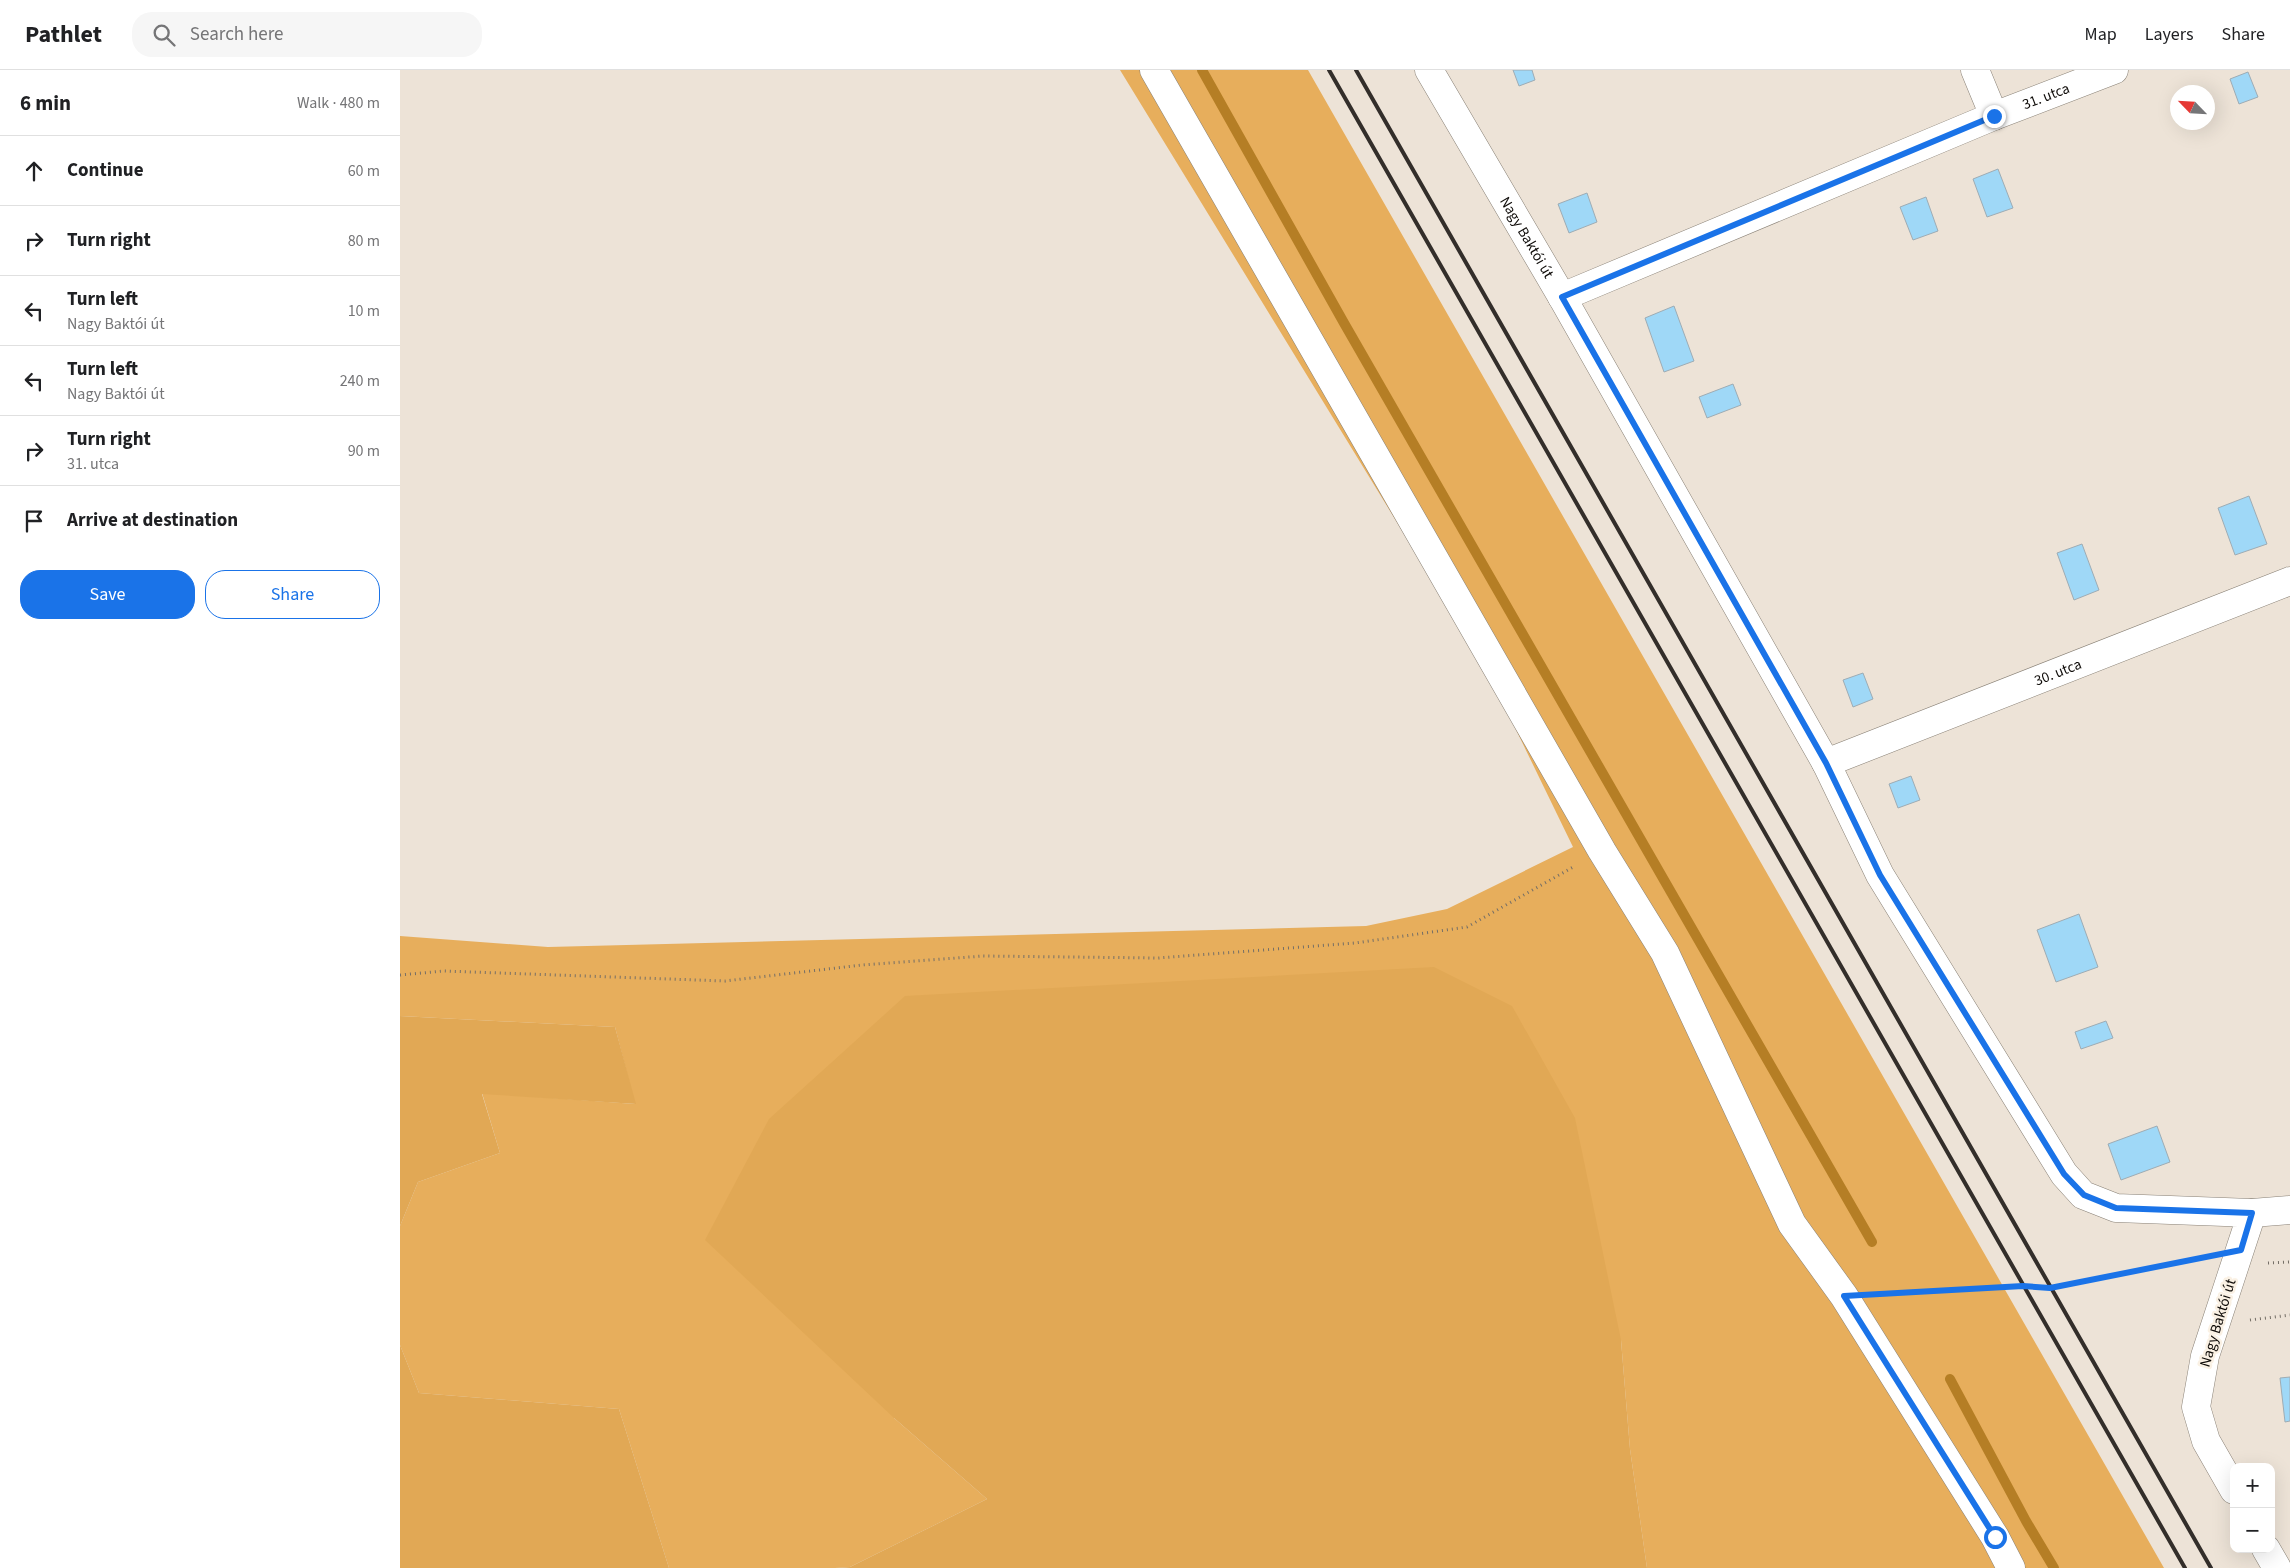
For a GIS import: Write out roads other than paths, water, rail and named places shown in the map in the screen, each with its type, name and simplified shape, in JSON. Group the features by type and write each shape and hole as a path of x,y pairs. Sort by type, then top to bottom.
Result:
{"street":[{"path":"1154,70 1602,851 1666,953 1792,1224 1844,1296 1995,1537 2011,1568"},
{"name":"Nagy Baktói út","path":"1429,70 1562,297 1826,763 1880,875 2064,1174 2084,1195 2116,1208 2252,1213 2206,1356 2196,1407 2206,1440 2230,1483"},
{"path":"1975,70 1994,116"},
{"name":"31. utca","path":"1562,297 1994,116 2114,70"},
{"name":"30. utca","path":"1826,763 2290,581"},
{"path":"2252,1213 2290,1210"},
{"path":"2268,1553 2277,1568"}],"waterway":[{"path":"1202,70 1344,323 1872,1242"},
{"path":"1950,1379 2026,1521 2054,1568"}],"railway":[{"path":"1329,70 2185,1568"},
{"path":"1356,70 2211,1568"}]}
